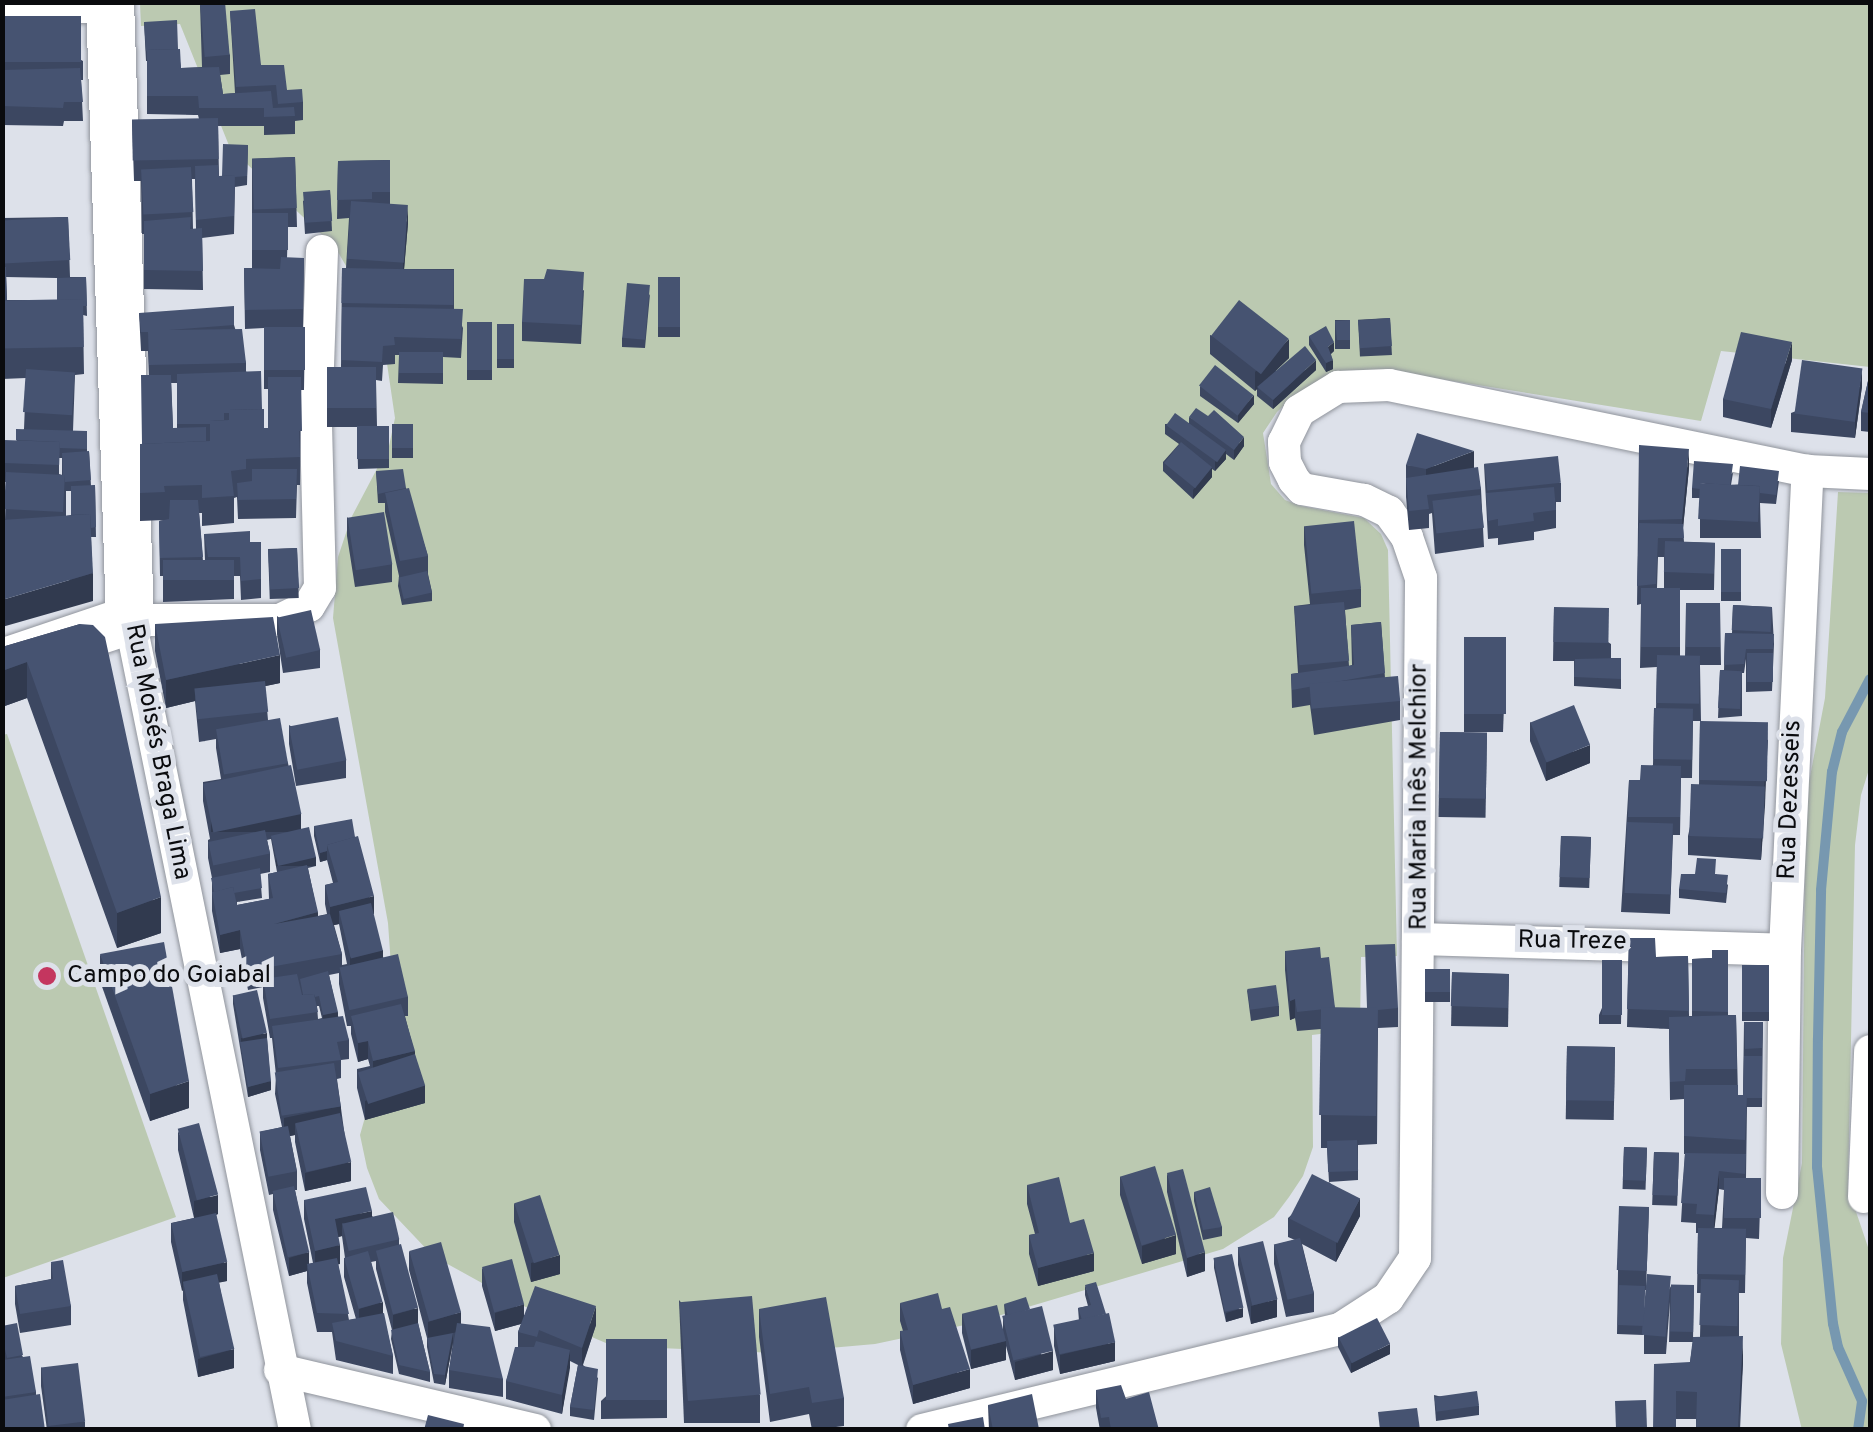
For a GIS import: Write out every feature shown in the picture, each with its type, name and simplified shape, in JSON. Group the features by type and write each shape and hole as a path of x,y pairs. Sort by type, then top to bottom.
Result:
{"street":[{"path":"2,8 110,5"},
{"name":"Rua Moisés Braga Lima","path":"110,5 130,620 280,1370 288,1428"},
{"path":"2,663 130,620 280,620 310,606 320,588 316,423 322,251"},
{"name":"Rua Maria Inês Melchior","path":"922,1430 1340,1329 1388,1298 1409,1270 1416,1248 1418,565 1400,524 1389,512 1364,500 1302,490 1294,480 1285,462 1284,442 1299,411 1338,387 1389,385 1808,470"},
{"path":"1808,470 1870,474"},
{"name":"Rua Dezesseis","path":"1782,1193 1785,950 1808,470"},
{"name":"Rua Treze","path":"1418,939 1785,950"},
{"path":"1864,1197 1870,1051"},
{"path":"280,1370 535,1430"}],"green space":[{"path":"140,3 1870,3 1870,367 1721,351 1701,421 1415,375 1294,396 1263,433 1271,484 1285,500 1301,506 1364,518 1381,534 1388,550 1397,956 1361,957 1360,1029 1312,1035 1313,1147 1303,1176 1289,1197 1274,1217 1223,1249 974,1323 875,1344 773,1353 613,1346 542,1316 433,1256 379,1199 367,1168 360,1135 379,1068 391,966 388,923 333,618 338,557 351,518 389,446 395,418 385,350 363,295 335,247 230,148 180,24 141,26"},
{"path":"1838,492 1870,493 1870,766 1861,795 1855,845 1848,1188 1870,1253 1870,1429 1802,1430 1781,1344 1783,1258 1802,1163 1805,847 1809,782 1825,698"},
{"name":"Campo do Goiabal","path":"7,734 176,1217 3,1278 2,735"}],"building":[{"path":"225,2 230,55 205,57 200,4"},
{"path":"255,9 261,65 284,65 287,90 302,89 303,102 278,104 276,85 236,87 230,11"},
{"path":"2,16 81,16 81,62 2,62"},
{"path":"177,20 178,49 146,52 144,22"},
{"path":"180,49 181,68 219,67 223,94 271,91 273,108 294,107 295,116 264,117 264,108 199,108 198,96 147,96 147,50"},
{"path":"80,68 83,102 64,102 63,108 2,106 2,70"},
{"path":"218,118 219,159 133,160 132,120"},
{"path":"223,144 248,145 247,176 222,176"},
{"path":"295,157 297,208 254,209 252,159"},
{"path":"390,160 390,192 372,192 372,199 337,200 338,161"},
{"path":"218,165 219,176 235,175 234,216 196,220 195,166"},
{"path":"191,167 193,212 143,215 141,170"},
{"path":"330,190 332,221 305,223 303,192"},
{"path":"351,201 408,205 404,263 347,259"},
{"path":"252,213 288,213 288,250 252,250"},
{"path":"68,217 70,260 4,263 2,220"},
{"path":"191,217 190,229 202,228 203,271 144,270 144,221"},
{"path":"281,257 304,258 303,309 245,310 244,268 280,269"},
{"path":"2,267 6,267 7,300 2,300"},
{"path":"342,268 454,270 453,305 341,303"},
{"path":"547,269 584,272 581,325 522,322 524,279 544,279"},
{"path":"86,277 87,306 83,306 83,299 57,300 57,278"},
{"path":"658,277 680,277 680,327 658,327"},
{"path":"627,283 650,285 645,340 622,338"},
{"path":"83,299 84,347 3,348 2,300"},
{"path":"1239,300 1289,339 1261,374 1211,335"},
{"path":"234,306 234,325 169,330 242,329 246,363 149,365 148,332 141,332 139,313"},
{"path":"342,307 463,309 461,339 394,337 395,345 383,346 382,362 341,360"},
{"path":"1390,318 1392,346 1360,348 1358,320"},
{"path":"1350,320 1350,340 1337,340 1335,321"},
{"path":"467,322 492,322 492,370 467,370"},
{"path":"497,324 514,324 514,359 497,359"},
{"path":"1326,326 1334,342 1328,347 1333,360 1326,363 1309,336"},
{"path":"264,327 305,327 305,370 264,370"},
{"path":"1741,332 1792,342 1771,409 1723,399"},
{"path":"1305,346 1316,360 1273,400 1257,387"},
{"path":"399,352 443,352 443,373 399,373"},
{"path":"1802,360 1862,368 1855,422 1794,413"},
{"path":"1215,365 1254,395 1238,416 1199,385"},
{"path":"327,367 376,367 376,408 327,408"},
{"path":"26,369 75,372 72,415 23,412"},
{"path":"261,371 262,409 229,410 224,413 224,420 210,424 177,424 177,374"},
{"path":"1870,372 1870,413 1861,412"},
{"path":"141,375 171,375 173,428 206,427 206,441 142,444"},
{"path":"268,377 301,377 302,431 268,428"},
{"path":"1196,408 1208,416 1214,410 1244,437 1234,450 1189,417"},
{"path":"264,409 264,428 299,428 300,457 246,459 246,469 231,471 234,496 202,498 202,485 164,486 165,492 140,493 140,444 210,441 210,421 229,420 229,410"},
{"path":"1175,413 1226,450 1217,462 1166,425"},
{"path":"392,424 413,424 413,448 392,448"},
{"path":"357,426 389,426 389,459 357,459"},
{"path":"16,429 87,431 87,449 60,448 60,442 16,440"},
{"path":"1417,433 1474,451 1426,469 1406,465"},
{"path":"4,440 60,442 59,465 3,463"},
{"path":"1181,442 1212,467 1195,488 1164,463"},
{"path":"1639,445 1689,449 1682,519 1639,520"},
{"path":"89,451 91,480 65,482 62,453"},
{"path":"1558,456 1561,483 1487,491 1484,464"},
{"path":"1694,461 1733,464 1730,485 1700,483 1700,489 1692,488"},
{"path":"1740,466 1779,471 1776,495 1760,493 1760,486 1738,485"},
{"path":"1478,467 1481,489 1427,495 1429,509 1409,511 1406,478"},
{"path":"252,469 297,469 296,499 238,500 237,483 252,481"},
{"path":"403,469 406,488 378,494 376,471"},
{"path":"6,472 65,475 63,512 4,509"},
{"path":"1700,483 1760,486 1758,522 1698,519"},
{"path":"95,485 96,527 91,528 90,514 71,515 71,486"},
{"path":"1554,487 1556,510 1533,513 1534,521 1498,526 1498,519 1488,521 1486,493"},
{"path":"409,488 428,556 400,561 385,493"},
{"path":"1480,495 1484,528 1436,534 1432,501"},
{"path":"170,500 198,500 203,557 160,558 159,521 169,519"},
{"path":"384,512 392,564 356,570 347,518"},
{"path":"90,514 93,573 2,600 2,520"},
{"path":"1354,521 1361,589 1311,594 1304,526"},
{"path":"1639,523 1683,524 1684,538 1658,538 1656,584 1637,586"},
{"path":"250,531 250,542 261,542 261,579 241,581 240,557 208,557 204,534"},
{"path":"1665,541 1715,543 1714,574 1664,572"},
{"path":"297,548 299,588 270,589 268,550"},
{"path":"1721,549 1741,549 1741,592 1721,592"},
{"path":"163,560 234,560 234,580 163,580"},
{"path":"427,571 432,592 404,599 399,578"},
{"path":"1641,588 1680,588 1680,647 1641,647"},
{"path":"1344,602 1349,661 1299,665 1294,606"},
{"path":"1686,603 1720,603 1720,647 1686,647"},
{"path":"1733,605 1772,607 1771,632 1732,630"},
{"path":"1554,607 1609,608 1608,643 1553,642"},
{"path":"311,610 320,650 286,658 277,618"},
{"path":"273,617 280,655 166,680 155,624"},
{"path":"1381,622 1385,673 1292,690 1291,674 1354,665 1351,625"},
{"path":"80,624 93,625 105,637 161,897 117,913 27,662 2,671 2,647"},
{"path":"1725,633 1774,634 1773,649 1746,649 1744,664 1724,665"},
{"path":"1464,637 1506,637 1506,714 1464,714"},
{"path":"1747,653 1773,653 1773,682 1747,682"},
{"path":"1657,655 1700,656 1699,704 1656,703"},
{"path":"1621,658 1621,679 1574,677 1575,659"},
{"path":"1720,670 1742,671 1740,709 1718,708"},
{"path":"1398,676 1400,701 1312,709 1309,684"},
{"path":"265,681 268,712 198,719 194,688"},
{"path":"1574,705 1590,745 1547,762 1530,723"},
{"path":"1654,708 1693,709 1692,760 1653,759"},
{"path":"338,717 346,760 297,770 289,727"},
{"path":"280,718 288,763 224,775 216,729"},
{"path":"1700,721 1768,722 1767,781 1699,780"},
{"path":"1440,732 1487,733 1486,799 1439,798"},
{"path":"291,765 301,814 213,833 203,784"},
{"path":"1641,765 1681,766 1680,817 1628,817 1629,780 1640,780"},
{"path":"1691,784 1765,787 1763,839 1689,836"},
{"path":"352,819 355,837 327,845 327,851 320,853 314,826"},
{"path":"1627,822 1673,824 1670,895 1625,893"},
{"path":"309,827 316,857 278,866 271,836"},
{"path":"265,830 270,853 213,866 208,842"},
{"path":"358,836 374,896 330,907 325,885 338,882 327,845"},
{"path":"1561,836 1591,837 1590,878 1560,877"},
{"path":"1697,858 1716,859 1715,874 1728,875 1726,893 1679,889 1681,874 1695,874"},
{"path":"307,865 318,912 274,924 330,914 342,954 248,971 240,930 220,935 212,892 233,887 237,905 273,898 268,874"},
{"path":"260,868 262,888 234,893 233,887 214,892 211,878"},
{"path":"371,903 383,951 351,959 339,911"},
{"path":"1629,938 1655,938 1656,957 1688,956 1689,1011 1627,1009"},
{"path":"164,942 189,1081 150,1094 100,954"},
{"path":"1395,944 1398,1008 1367,1008 1365,945"},
{"path":"1320,947 1321,958 1329,957 1335,1008 1297,1012 1295,999 1290,1001 1285,951"},
{"path":"1712,950 1728,950 1728,1012 1692,1011 1692,959 1712,958"},
{"path":"398,954 408,997 349,1010 340,967"},
{"path":"1602,960 1622,960 1622,1015 1602,1015"},
{"path":"1742,965 1769,965 1769,1012 1742,1012"},
{"path":"1425,969 1450,969 1450,992 1425,992"},
{"path":"328,971 338,1012 323,1015 319,996 303,995 300,979"},
{"path":"1452,972 1509,974 1508,1008 1451,1006"},
{"path":"297,974 302,995 314,994 318,1012 270,1019 263,979"},
{"path":"1276,985 1279,1006 1250,1010 1247,989"},
{"path":"257,990 267,1033 243,1038 233,996"},
{"path":"401,1004 415,1051 373,1061 368,1041 358,1043 351,1016"},
{"path":"1321,1007 1378,1008 1376,1116 1319,1115"},
{"path":"1736,1015 1737,1069 1686,1069 1685,1081 1670,1082 1669,1017"},
{"path":"343,1016 349,1040 337,1042 341,1060 278,1068 272,1026"},
{"path":"1744,1022 1763,1022 1762,1048 1745,1049"},
{"path":"267,1038 271,1081 248,1087 240,1042"},
{"path":"1567,1046 1615,1047 1614,1101 1566,1100"},
{"path":"415,1054 425,1085 368,1104 358,1073"},
{"path":"1744,1056 1762,1056 1762,1098 1743,1095"},
{"path":"334,1063 341,1106 282,1116 275,1072"},
{"path":"1684,1085 1738,1085 1738,1095 1747,1095 1745,1140 1684,1136"},
{"path":"340,1113 351,1162 306,1172 295,1123"},
{"path":"199,1123 218,1194 197,1200 178,1129"},
{"path":"288,1126 297,1171 268,1177 260,1132"},
{"path":"1357,1140 1358,1171 1328,1172 1327,1141"},
{"path":"1624,1147 1647,1148 1646,1181 1623,1180"},
{"path":"1654,1152 1679,1153 1677,1196 1652,1195"},
{"path":"1685,1153 1746,1154 1745,1174 1719,1171 1714,1215 1696,1214 1697,1204 1681,1203"},
{"path":"1155,1166 1176,1235 1142,1245 1121,1177"},
{"path":"1183,1169 1205,1252 1187,1258 1167,1173"},
{"path":"1312,1174 1360,1199 1337,1243 1289,1219"},
{"path":"1059,1177 1070,1223 1084,1219 1094,1253 1038,1268 1029,1235 1039,1233 1027,1185"},
{"path":"1724,1178 1761,1178 1761,1218 1724,1218"},
{"path":"294,1186 309,1252 288,1257 273,1191"},
{"path":"366,1187 372,1211 335,1219 340,1245 315,1251 304,1200"},
{"path":"1210,1187 1222,1227 1203,1230 1194,1192"},
{"path":"540,1195 559,1255 534,1263 514,1203"},
{"path":"1619,1206 1649,1207 1647,1271 1617,1270"},
{"path":"393,1212 399,1239 349,1251 342,1224"},
{"path":"216,1213 227,1262 182,1272 171,1223"},
{"path":"1698,1228 1746,1229 1745,1275 1697,1274"},
{"path":"1300,1238 1314,1293 1288,1300 1274,1245"},
{"path":"1263,1241 1278,1299 1252,1306 1238,1247"},
{"path":"441,1242 461,1312 429,1321 409,1251"},
{"path":"401,1244 418,1308 393,1314 376,1251"},
{"path":"368,1251 383,1302 359,1309 344,1258"},
{"path":"1232,1254 1243,1308 1225,1312 1213,1258"},
{"path":"337,1258 349,1314 317,1313 307,1264"},
{"path":"512,1259 524,1304 494,1312 482,1267"},
{"path":"63,1260 71,1306 20,1314 15,1286 53,1279 51,1262"},
{"path":"217,1274 234,1349 200,1357 183,1282"},
{"path":"1647,1274 1671,1276 1666,1337 1642,1335"},
{"path":"1701,1279 1739,1280 1737,1326 1699,1325"},
{"path":"1096,1282 1106,1314 1082,1320 1078,1308 1091,1305 1085,1285"},
{"path":"1619,1285 1645,1286 1644,1326 1618,1325"},
{"path":"1671,1285 1694,1285 1693,1332 1670,1332"},
{"path":"535,1286 596,1306 582,1348 539,1330 537,1337 518,1332"},
{"path":"938,1293 942,1309 950,1307 970,1369 913,1385 900,1331 908,1330 900,1303"},
{"path":"752,1296 761,1395 688,1401 679,1302"},
{"path":"826,1297 844,1398 812,1403 809,1387 770,1394 759,1309"},
{"path":"1026,1297 1030,1309 1008,1316 1004,1304"},
{"path":"997,1305 1006,1341 971,1350 962,1314"},
{"path":"1042,1306 1053,1351 1013,1361 1002,1316"},
{"path":"384,1313 393,1356 336,1341 332,1323"},
{"path":"1109,1313 1115,1342 1059,1354 1053,1325"},
{"path":"1377,1318 1390,1344 1352,1363 1339,1338"},
{"path":"17,1323 23,1355 7,1358 2,1326"},
{"path":"418,1323 430,1372 399,1365 391,1330"},
{"path":"457,1323 490,1327 503,1379 449,1370"},
{"path":"453,1333 445,1375 434,1374 427,1338"},
{"path":"1743,1336 1738,1429 1696,1429 1697,1392 1676,1391 1676,1430 1653,1430 1654,1364 1690,1362 1693,1337"},
{"path":"606,1339 667,1339 667,1400 606,1400"},
{"path":"536,1341 570,1350 562,1395 506,1381 515,1347 534,1347"},
{"path":"2,1355 3,1360 30,1356 36,1392 2,1397"},
{"path":"78,1363 85,1422 48,1426 41,1368"},
{"path":"578,1365 598,1369 594,1410 570,1407"},
{"path":"1121,1385 1126,1399 1149,1392 1159,1430 1111,1430 1109,1417 1101,1418 1096,1390"},
{"path":"1477,1391 1479,1406 1437,1412 1434,1397"},
{"path":"40,1394 45,1430 2,1430 2,1400"},
{"path":"1032,1394 1039,1429 993,1430 988,1405"},
{"path":"1646,1400 1647,1430 1616,1430 1615,1401"},
{"path":"1417,1408 1420,1430 1380,1430 1378,1412"},
{"path":"428,1415 464,1424 463,1430 424,1430"},
{"path":"983,1417 985,1430 949,1430 948,1424"}],"waterway":[{"path":"1858,1430 1862,1401 1838,1347 1833,1324 1817,1167 1818,1038 1821,890 1832,772 1842,732 1870,679"}],"place":[{"name":"Campo do Goiabal","path":"47,976"}]}
